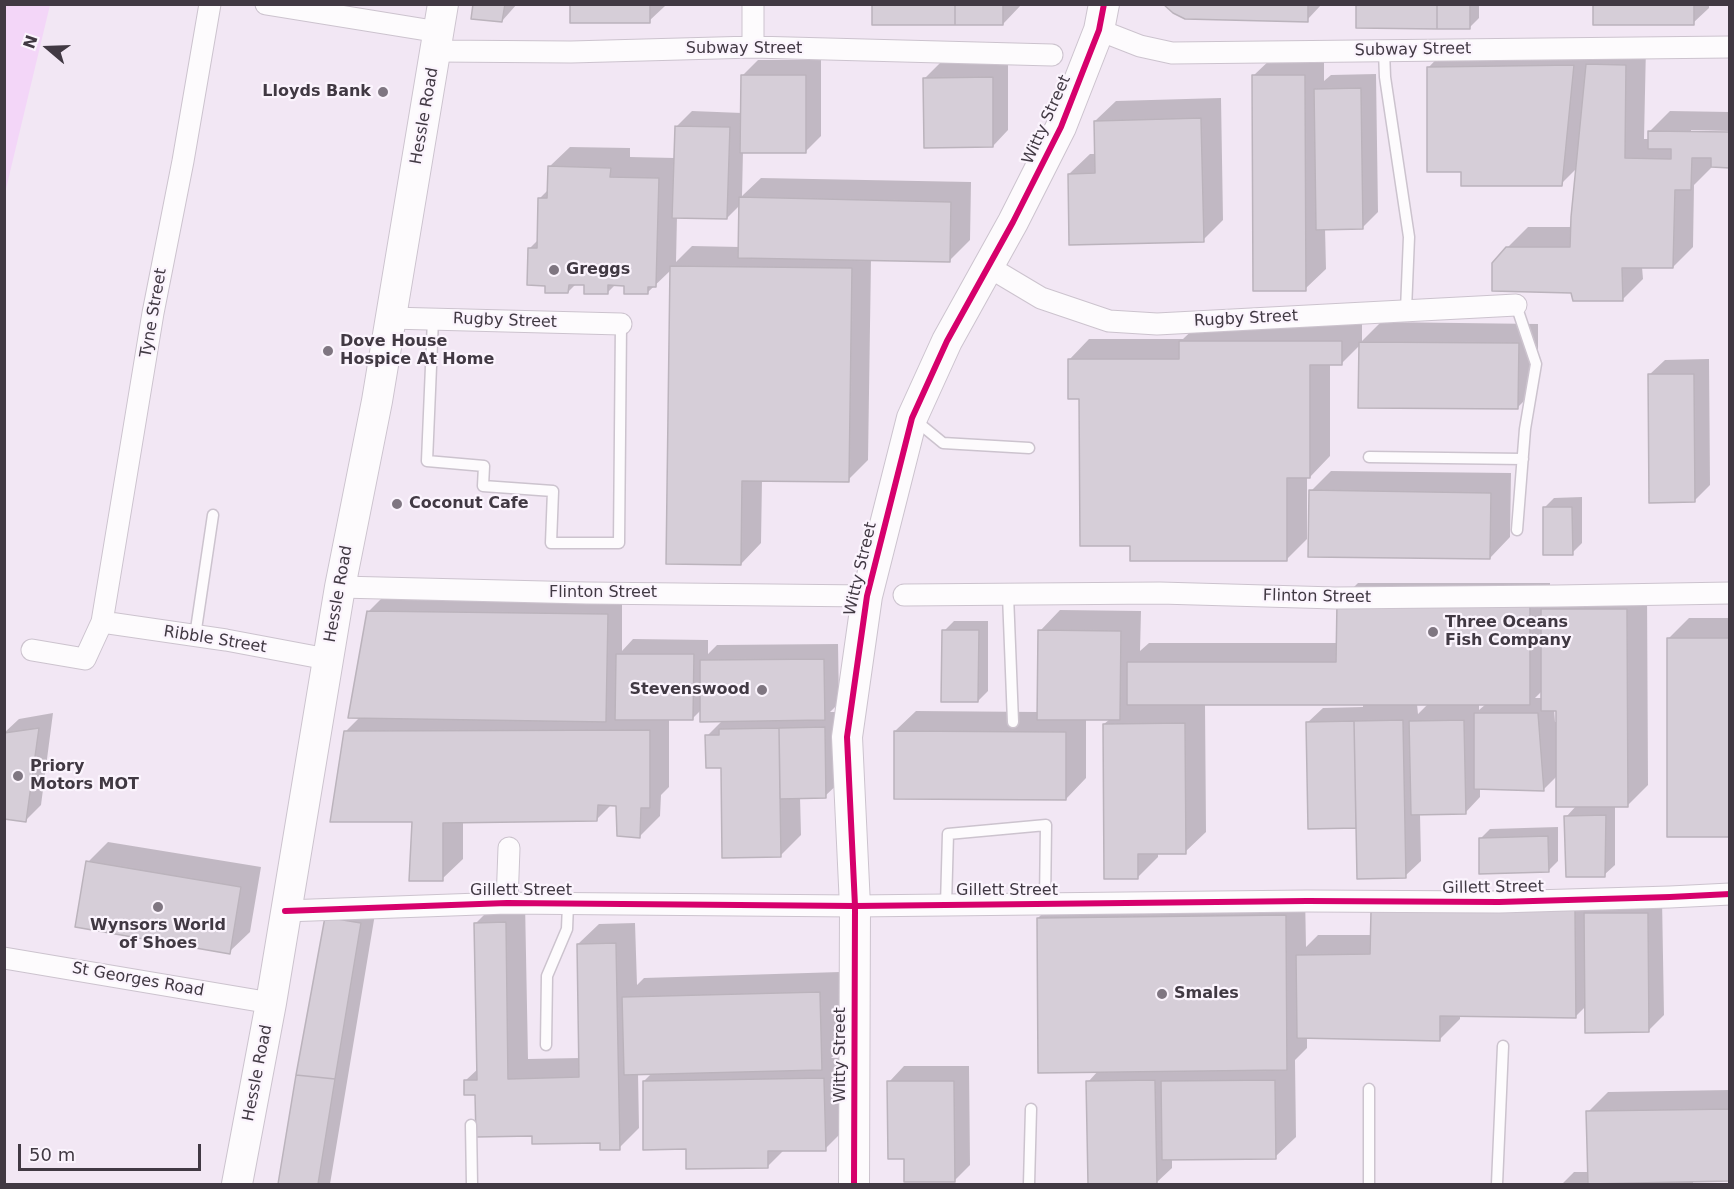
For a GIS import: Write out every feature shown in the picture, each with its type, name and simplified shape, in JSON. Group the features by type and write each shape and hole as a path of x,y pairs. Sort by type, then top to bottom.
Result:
{"street":[{"name":"Tyne Street","path":"32,650 84,659 102,622 153,312 183,161 210,4"},
{"name":"Subway Street","path":"266,4 440,29 571,52 753,47 1052,55"},
{"path":"753,4 753,47"},
{"name":"Subway Street","path":"1102,17 1140,46 1172,52 1730,47"},
{"name":"Witty Street","path":"854,1185 855,906 847,737 867,596 912,418 947,341 989,267 1062,127 1102,17"},
{"name":"Hessle Road","path":"237,1185 271,1003 327,659 377,401 440,29"},
{"name":"Rugby Street","path":"989,267 1041,298 1109,321 1157,324 1516,305"},
{"name":"Rugby Street","path":"390,318 621,324"},
{"name":"Flinton Street","path":"340,587 867,596"},
{"name":"Flinton Street","path":"904,595 1160,594 1335,598 1730,593"},
{"name":"Ribble Street","path":"102,622 327,659"},
{"name":"Gillett Street","path":"507,903 509,848"},
{"name":"Gillett Street","path":"285,911 507,903 855,906 1307,901 1499,902 1730,894"},
{"name":"St Georges Road","path":"4,958 271,1003"}],"lane":[{"path":"1384,51 1385,77 1410,237 1406,310"},
{"path":"1516,305 1536,364 1525,429 1517,530"},
{"path":"433,319 427,461 484,466 483,486 553,491 551,543 619,543 621,324"},
{"path":"912,418 943,443 1029,448"},
{"path":"1369,457 1523,459"},
{"path":"195,636 213,515"},
{"path":"1008,595 1013,722"},
{"path":"946,905 948,834 1046,825 1046,904"},
{"path":"546,1045 547,976 567,929 568,904"},
{"path":"1497,1185 1503,1046"},
{"path":"1369,1089 1369,1185"},
{"path":"1029,1185 1031,1109"},
{"path":"471,1125 472,1185"}],"shaded area":[{"path":"4,5 50,5 5,193"}],"building":[{"path":"473,4 505,4 502,22 471,19"},
{"path":"570,4 650,4 650,23 570,23"},
{"path":"872,4 955,4 955,25 872,25"},
{"path":"955,4 1003,4 1003,25 955,25"},
{"path":"1163,4 1308,4 1308,22 1185,19 1173,13"},
{"path":"1356,4 1437,4 1437,29 1356,28"},
{"path":"1437,4 1470,4 1470,29 1437,29"},
{"path":"1593,4 1694,4 1694,25 1593,25"},
{"path":"1586,64 1626,65 1625,158 1671,159 1671,149 1648,149 1648,131 1730,132 1730,168 1711,167 1711,158 1692,158 1691,190 1675,190 1673,268 1622,268 1623,301 1573,301 1571,293 1492,291 1492,263 1506,247 1570,247"},
{"path":"1574,65 1562,186 1461,186 1461,172 1427,172 1427,67"},
{"path":"741,75 806,75 806,153 740,153"},
{"path":"1252,75 1305,75 1306,291 1253,291"},
{"path":"993,77 993,147 924,148 923,78"},
{"path":"1361,88 1363,229 1316,230 1314,89"},
{"path":"1201,118 1204,242 1069,245 1068,174 1095,173 1094,121"},
{"path":"675,126 730,127 727,219 672,218"},
{"path":"548,166 611,168 610,177 659,178 656,287 648,287 648,294 624,294 624,286 608,285 608,294 584,294 584,285 569,285 568,293 545,293 545,286 527,285 528,248 537,248 538,198 547,198"},
{"path":"739,197 951,202 950,262 738,258"},
{"path":"670,266 852,268 849,482 742,481 741,565 666,564"},
{"path":"1179,341 1342,341 1342,365 1310,365 1310,478 1287,478 1287,561 1130,561 1130,546 1080,546 1079,399 1068,399 1068,359 1179,359"},
{"path":"1359,342 1519,343 1518,409 1358,408"},
{"path":"1648,374 1694,374 1695,502 1649,503"},
{"path":"1309,490 1491,493 1490,559 1308,557"},
{"path":"1543,507 1572,507 1573,555 1543,555"},
{"name":"Three Oceans Fish Company","path":"1337,602 1530,602 1530,705 1127,705 1127,662 1336,662"},
{"path":"1541,609 1627,609 1628,807 1556,807 1556,711 1541,711"},
{"path":"367,611 608,614 606,722 348,718"},
{"path":"942,630 979,630 978,702 941,702"},
{"path":"1038,630 1121,631 1120,720 1037,720"},
{"path":"1667,638 1730,638 1730,837 1667,837"},
{"path":"616,654 694,654 693,720 615,720"},
{"name":"Stevenswood","path":"824,659 825,720 700,722 700,660"},
{"path":"1474,713 1538,713 1544,791 1474,789"},
{"path":"1403,720 1406,878 1357,879 1354,721"},
{"path":"1464,720 1466,814 1411,815 1409,721"},
{"path":"1354,721 1356,828 1308,829 1306,722"},
{"path":"1185,723 1186,854 1138,854 1138,879 1104,879 1103,724"},
{"path":"825,727 826,798 780,799 779,728"},
{"name":"Priory Motors MOT","path":"39,728 26,822 4,819 4,733"},
{"path":"779,728 781,857 722,858 721,768 706,768 705,735 719,735 719,729"},
{"path":"650,730 650,808 641,808 640,838 617,836 616,806 598,805 597,821 443,823 443,881 409,881 412,822 330,822 344,731"},
{"path":"894,731 1066,732 1066,800 894,799"},
{"path":"1606,815 1605,877 1566,877 1564,816"},
{"path":"1548,836 1549,872 1479,874 1479,838"},
{"name":"Wynsors World of Shoes","path":"86,861 241,887 230,954 75,927"},
{"path":"1575,909 1576,1018 1440,1016 1440,1041 1297,1038 1296,955 1370,954 1371,911"},
{"path":"1584,913 1648,913 1649,1032 1585,1033"},
{"name":"Smales","path":"1286,915 1287,1070 1038,1073 1037,918"},
{"path":"325,917 361,923 335,1079 296,1075"},
{"path":"506,922 508,1079 579,1077 577,944 616,943 620,1150 600,1150 600,1143 532,1144 532,1136 476,1137 475,1095 464,1095 464,1080 477,1080 474,923"},
{"path":"820,992 822,1070 624,1075 622,997"},
{"path":"296,1075 335,1079 318,1184 278,1184"},
{"path":"824,1078 826,1151 768,1151 768,1168 686,1169 686,1149 643,1150 643,1081"},
{"path":"1155,1080 1157,1184 1088,1184 1086,1081"},
{"path":"1275,1080 1276,1159 1162,1160 1161,1081"},
{"path":"887,1081 954,1081 955,1182 904,1182 904,1159 888,1159"},
{"path":"1730,1109 1730,1181 1588,1184 1586,1111"}],"cycle path":[{"path":"854,1184 855,906 847,737 867,596 912,418 947,341 1013,222 1061,127 1099,30 1104,4"},
{"path":"285,911 507,903 855,906 1307,901 1499,902 1730,894"}],"place":[{"name":"Lloyds Bank","path":"383,92"},
{"name":"Greggs","path":"554,270"},
{"name":"Dove House Hospice At Home","path":"328,351"},
{"name":"Coconut Cafe","path":"397,504"},
{"name":"Three Oceans Fish Company","path":"1433,632"},
{"name":"Stevenswood","path":"762,690"},
{"name":"Priory Motors MOT","path":"18,776"},
{"name":"Wynsors World of Shoes","path":"158,907"},
{"name":"Smales","path":"1162,994"}]}
